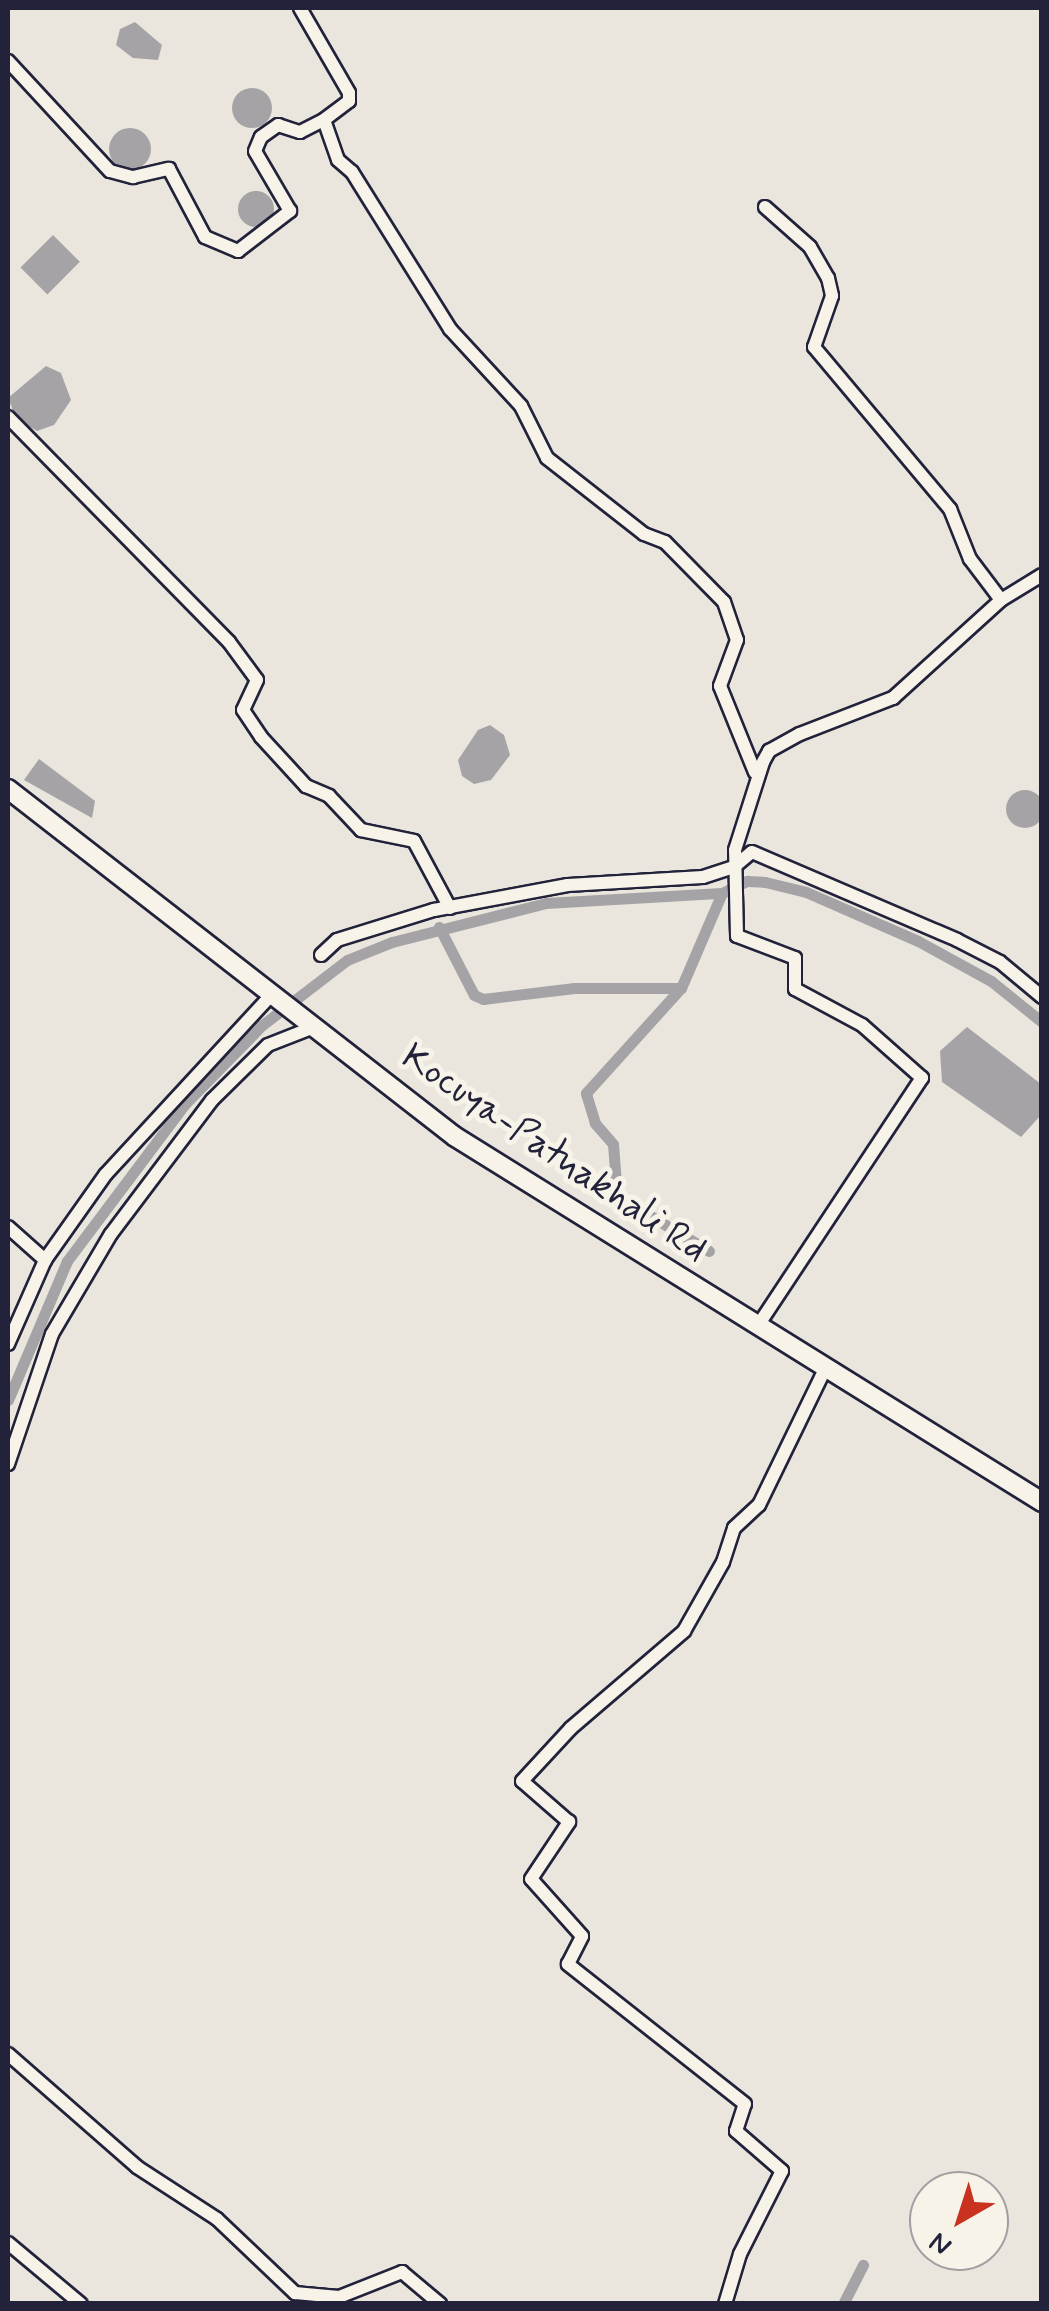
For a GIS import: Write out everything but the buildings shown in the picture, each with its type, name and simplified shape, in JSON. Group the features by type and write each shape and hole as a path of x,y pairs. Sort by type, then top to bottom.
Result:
{"main road":[{"name":"Kocuya-Patuakhali Rd","path":"8,789 454,1136 824,1371 1042,1502"}],"street":[{"path":"8,61 110,171 133,177 169,169 205,237 238,251 290,211 256,151 261,136 278,126 300,132 324,120 350,93 300,8"},
{"path":"324,120 338,160 352,172 437,310 522,406 547,458 644,534 665,542 724,602 737,640 720,686 755,772"},
{"path":"765,207 810,246 828,278 832,296 814,346 950,509 970,559 1001,600"},
{"path":"8,417 230,642 258,680 243,710 261,737 306,786 329,796 361,830 414,841 450,908"},
{"path":"757,1327 922,1078 862,1025 795,989 795,958 737,936 739,900 734,873 770,751 893,698 1001,600 1042,576"},
{"path":"321,955 347,936 450,908 568,885 734,873 752,852 802,868 1000,962 1042,997"},
{"path":"8,1344 45,1260 128,1146 275,996"},
{"path":"8,1464 52,1334 111,1234 212,1100 268,1045 310,1024"},
{"path":"8,1228 45,1260"},
{"path":"725,2304 740,2254 782,2172 736,2131 745,2104 568,1964 582,1936 531,1879 569,1822 522,1781 572,1728 684,1631 723,1562 734,1528 759,1505 824,1371"},
{"path":"8,2054 137,2167 217,2220 295,2293 339,2297 402,2272 440,2304"},
{"path":"8,2243 81,2304"}],"shaded area":[{"path":"135,22 162,45 158,60 133,58 116,45 120,29"},
{"path":"252,88 266,94 272,108 266,122 252,128 238,122 232,108 238,94"},
{"path":"130,128 145,134 151,149 145,164 130,170 115,164 109,149 115,134"},
{"path":"256,191 269,196 274,209 269,222 256,227 243,222 238,209 243,196"},
{"path":"53,235 80,262 47,294 20,268"},
{"path":"46,366 61,373 71,400 54,425 37,431 17,420 8,398"},
{"path":"490,725 504,735 510,755 491,780 474,784 462,776 458,760 478,730"},
{"path":"39,759 95,801 92,818 24,780"},
{"path":"1025,790 1038,796 1044,809 1038,822 1025,828 1012,822 1006,809 1012,796"},
{"path":"967,1027 1041,1084 1041,1115 1021,1137 942,1082 940,1051"}],"waterway":[{"path":"8,1400 67,1261 185,1104 261,1026 347,960 392,942 546,903 722,893 747,881 765,882 806,892 918,941 991,981 1042,1022"},
{"path":"709,1251 617,1196 613,1144 595,1123 586,1093 681,988 722,893"},
{"path":"439,927 474,995 483,999 574,988 681,988"},
{"path":"843,2304 863,2265"}]}
